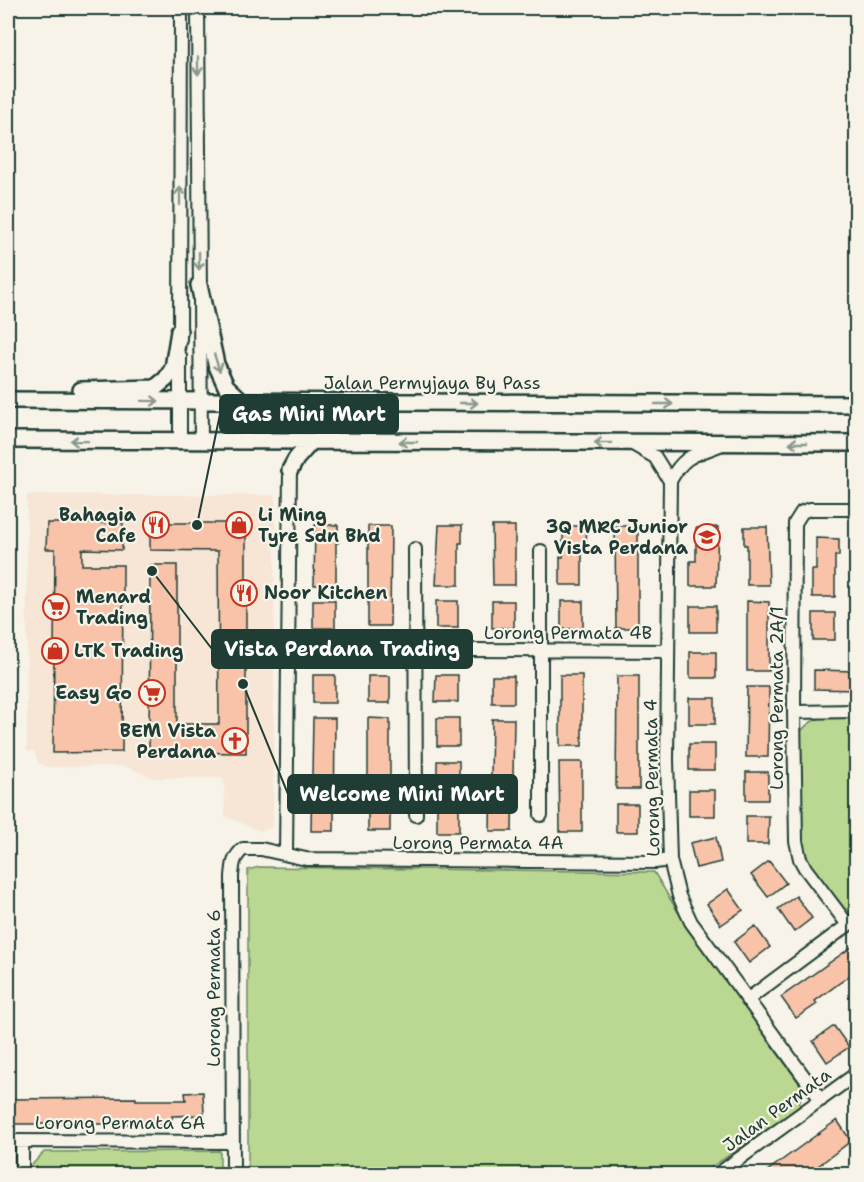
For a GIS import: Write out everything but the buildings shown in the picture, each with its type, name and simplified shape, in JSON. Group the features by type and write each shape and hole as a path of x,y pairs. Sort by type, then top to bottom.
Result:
{"main road":[{"path":"199,285 216,364 226,386 243,402"},
{"path":"33,400 52,390 155,388 166,379 173,368 179,331"},
{"name":"Jalan Permyjaya By Pass","path":"8,400 856,404"},
{"path":"8,440 856,443"},
{"path":"290,470 296,459 311,442"}],"street":[{"path":"174,8 181,28"},
{"path":"180,442 181,8"},
{"path":"198,8 201,442"},
{"path":"198,25 206,8"},
{"path":"631,443 655,457 670,481 686,458 724,443"},
{"path":"286,854 290,470"},
{"name":"Lorong Permata 4","path":"670,481 667,760 670,860 679,896 691,922 820,1100"},
{"name":"Lorong Permata 2A/1","path":"852,922 806,868 798,850 794,712 795,523 802,512 810,509 856,509"},
{"path":"415,549 416,815"},
{"path":"541,551 541,815"},
{"name":"Lorong Permata 4B","path":"288,649 668,651"},
{"path":"794,712 856,711"},
{"name":"Lorong Permata 6","path":"233,1174 233,862 243,849 249,848 286,854"},
{"name":"Lorong Permata 4A","path":"286,854 306,859 363,860 655,862 670,860"},
{"path":"747,1000 852,922"},
{"name":"Jalan Permata","path":"718,1174 856,1074"},
{"name":"Lorong Permata 6A","path":"8,1141 232,1142"},
{"path":"22,1141 22,1174"}],"shaded area":[{"path":"27,495 275,495 273,827 260,831 225,816 224,778 153,778 125,766 48,767 38,763 34,751 27,751"}],"green space":[{"path":"830,717 856,718 856,910 850,911 839,907 806,860 799,831 797,737 809,723 816,720"},
{"path":"259,867 654,872 690,932 802,1087 799,1108 701,1174 248,1174 248,870"},
{"path":"220,1151 220,1174 28,1174 28,1169 44,1152"}],"place":[{"name":"Bahagia Cafe","path":"156,525"},
{"name":"Gas Mini Mart","path":"197,525"},
{"name":"Li Ming Tyre Sdn Bhd","path":"239,525"},
{"name":"3Q MRC Junior Vista Perdana","path":"707,537"},
{"name":"Vista Perdana Trading","path":"152,571"},
{"name":"Noor Kitchen","path":"244,593"},
{"name":"Menard Trading","path":"56,607"},
{"name":"LTK Trading","path":"55,651"},
{"name":"Welcome Mini Mart","path":"243,684"},
{"name":"Easy Go","path":"152,693"},
{"name":"BEM Vista Perdana","path":"235,741"}]}
